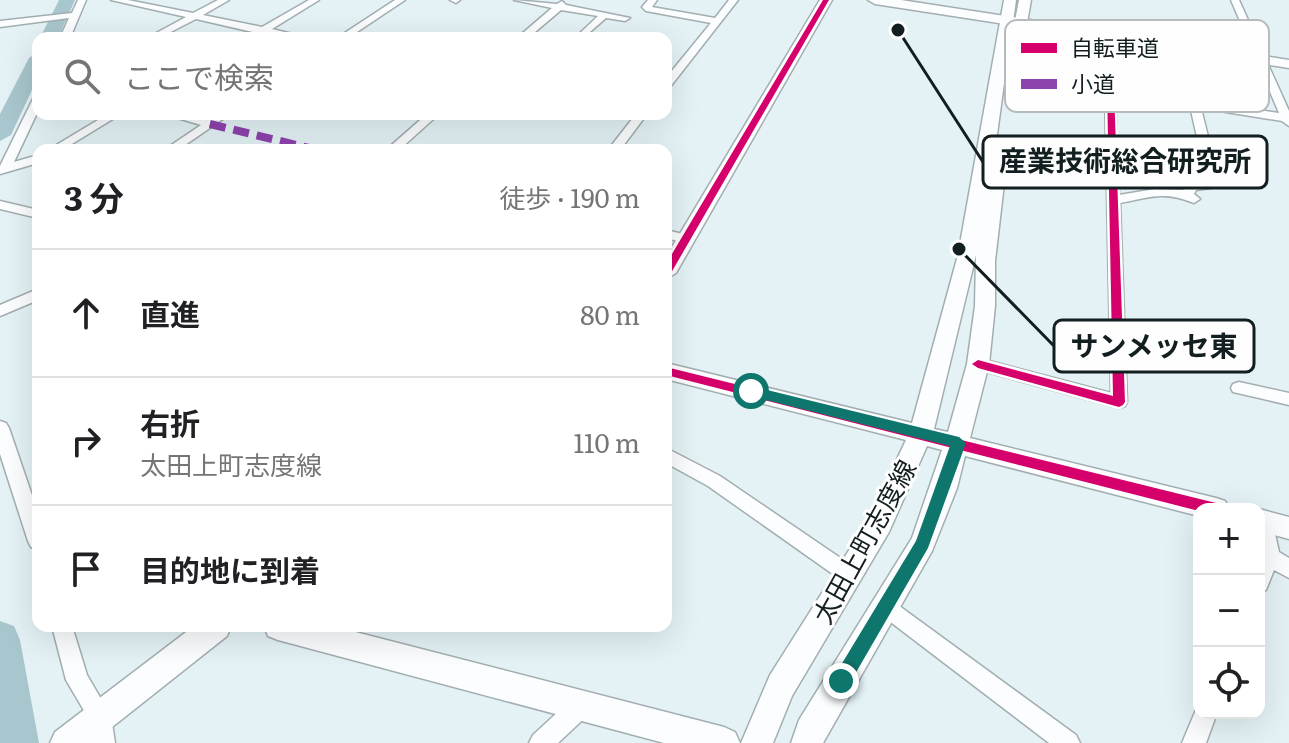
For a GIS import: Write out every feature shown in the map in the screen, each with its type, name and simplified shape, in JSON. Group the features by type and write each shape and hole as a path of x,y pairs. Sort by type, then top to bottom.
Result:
{"main road":[{"path":"672,261 826,0"},
{"path":"875,0 1014,15"},
{"path":"911,0 1043,20"},
{"name":"太田上町志度線","path":"1014,15 1025,0"},
{"path":"1269,58 1289,62"},
{"name":"太田上町志度線","path":"757,743 781,686 851,576 904,476 921,433 969,242 1005,60"},
{"name":"太田上町志度線","path":"807,743 810,731 923,543 959,443 978,364 985,306 985,261 1006,112"},
{"path":"672,372 1193,503"},
{"path":"66,743 99,727 206,632"},
{"path":"301,632 724,743"}],"street":[{"path":"68,32 82,0"},
{"path":"115,0 274,32"},
{"path":"163,32 225,0"},
{"path":"260,32 315,0"},
{"path":"351,32 401,0"},
{"path":"518,0 563,3 625,18"},
{"path":"653,0 646,7 718,21"},
{"path":"672,78 734,0"},
{"path":"1235,0 1244,20"},
{"path":"529,32 563,3"},
{"path":"0,24 75,15"},
{"path":"586,32 604,15"},
{"path":"1269,76 1288,121"},
{"path":"0,186 32,112"},
{"path":"978,364 1119,402 1111,112"},
{"path":"1113,200 1178,191 1191,196 1192,187 1207,185 1211,173 1197,112"},
{"path":"1242,112 1288,121"},
{"path":"64,144 106,120"},
{"path":"194,120 210,124"},
{"path":"179,144 216,120"},
{"path":"399,144 427,120"},
{"path":"619,144 637,120"},
{"path":"6,169 32,161"},
{"path":"0,205 32,213"},
{"path":"672,236 686,239"},
{"path":"0,311 32,297"},
{"path":"1239,388 1289,399"},
{"path":"0,428 32,519"},
{"path":"672,458 714,481 851,576"},
{"path":"1262,575 1270,557 1271,523"},
{"path":"1270,557 1289,569"},
{"path":"887,607 1068,743"},
{"path":"64,632 77,680 99,727"},
{"path":"541,743 582,705"},
{"path":"1194,743 1204,719"}],"waterway":[{"path":"52,32 67,0"},
{"path":"0,135 32,70"},
{"path":"0,640 17,743"}],"marked path":[{"path":"210,124 292,144"}],"cycle path":[{"path":"672,263 826,0"},
{"path":"978,364 1119,402 1111,112"},
{"path":"672,373 1193,503"}],"place":[{"name":"産業技術総合研究所","path":"898,30"},
{"name":"サンメッセ東","path":"959,249"}],"route":[{"path":"751,391 959,443 923,543 841,681"}]}
